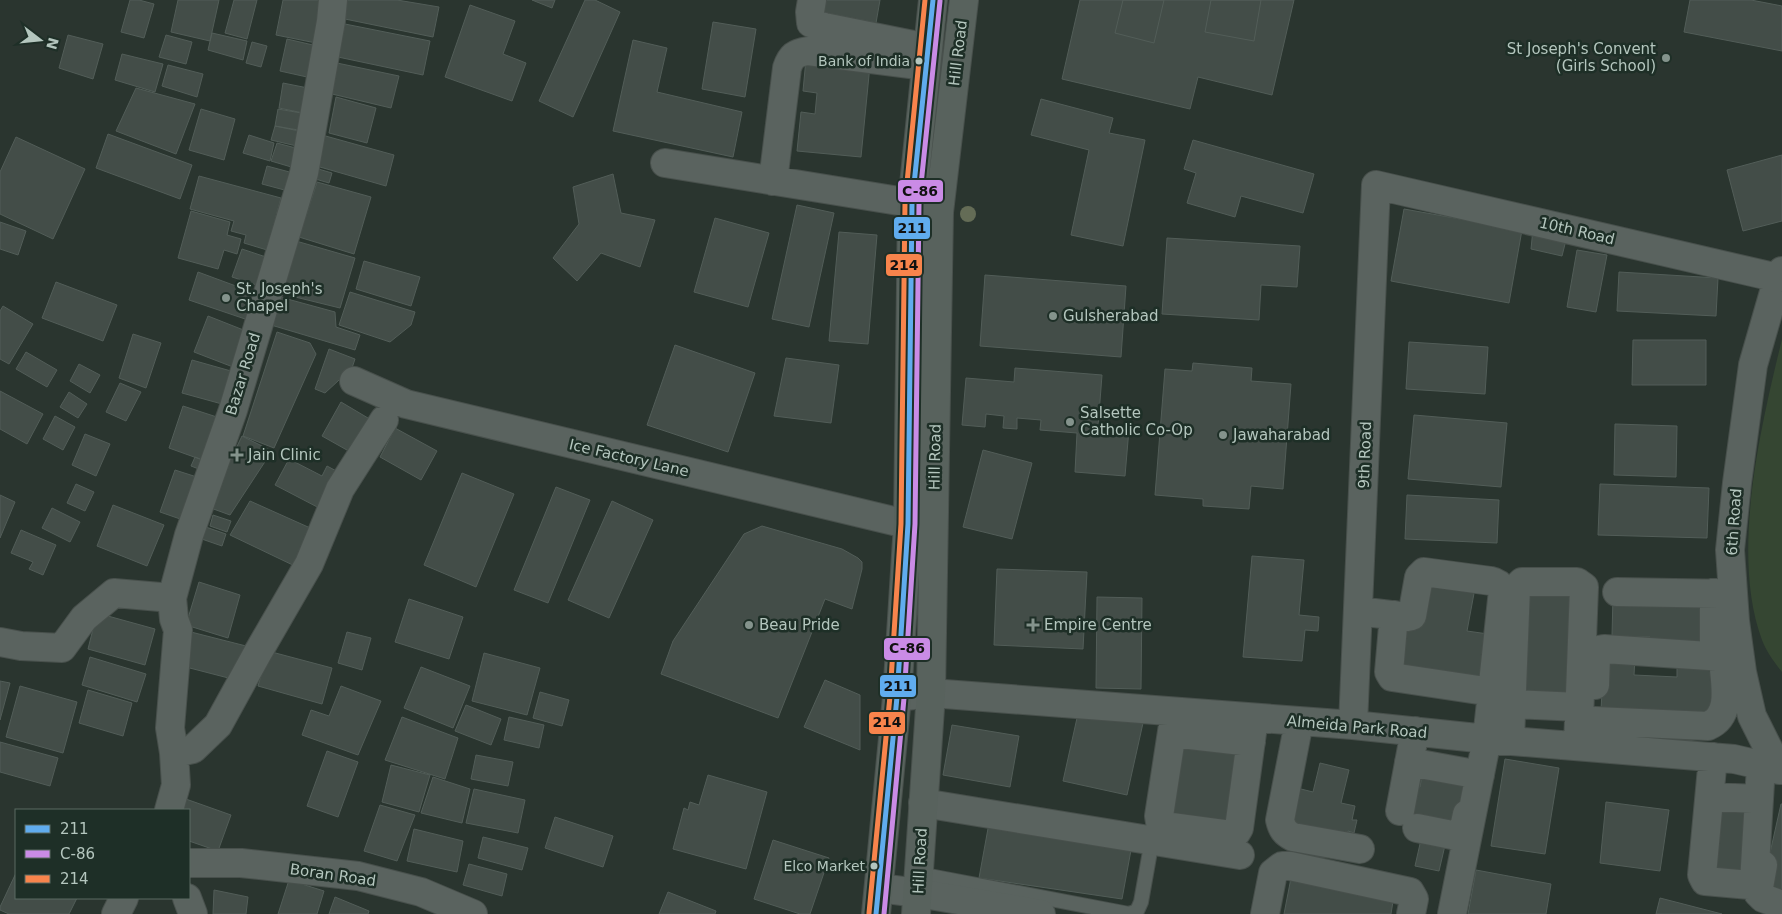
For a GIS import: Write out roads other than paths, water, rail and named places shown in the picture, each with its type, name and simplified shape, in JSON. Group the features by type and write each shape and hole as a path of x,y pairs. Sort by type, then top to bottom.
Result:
{"main road":[{"name":"Hill Road","path":"918,894 930,693 920,527 912,204 933,0"},
{"name":"Hill Road","path":"877,901 897,697 920,527 940,207 964,0"}],"street":[{"name":"Bazar Road","path":"172,598 190,535 233,410 304,173 333,0"},
{"path":"812,0 811,23 927,57"},
{"path":"773,181 787,68 791,57 798,52 808,51 927,57"},
{"path":"666,164 940,207"},
{"name":"10th Road","path":"1376,185 1780,274"},
{"name":"9th Road","path":"1353,725 1376,185"},
{"name":"6th Road","path":"1774,769 1729,653 1724,593 1736,483 1753,365 1780,274"},
{"name":"Ice Factory Lane","path":"354,381 406,404 920,527"},
{"path":"174,753 194,749 218,725 309,564 340,489 384,420"},
{"path":"1358,611 1412,616 1419,577 1424,572 1490,581 1501,586 1503,590 1502,698"},
{"path":"1415,731 1409,762 1408,819 1462,837 1478,774 1498,740 1516,588 1522,582 1577,582 1584,587 1587,730"},
{"path":"1617,592 1724,593"},
{"path":"0,642 21,646 62,648 84,618 114,593 172,598 174,618 178,630 170,710 176,785 169,809"},
{"path":"1394,615 1389,672 1392,677 1502,698 1587,730 1708,726 1713,724 1722,715 1726,706 1729,653"},
{"path":"1630,645 1729,653"},
{"path":"1587,730 1596,657 1600,650 1729,653"},
{"name":"Almeida Park Road","path":"897,697 930,693 1252,730 1299,722 1353,725 1498,740 1587,730 1713,757 1734,759 1774,769"},
{"path":"1173,722 1159,816 1160,822 1164,826 1231,835 1236,833 1238,828 1252,730"},
{"path":"1299,722 1280,820 1282,828 1286,834 1293,837 1360,849"},
{"path":"1713,757 1703,878 1708,881 1752,885 1760,799 1774,769"},
{"path":"1409,762 1478,774"},
{"path":"1774,769 1758,894 1763,898 1782,904"},
{"path":"1452,914 1478,774"},
{"path":"1710,797 1760,799"},
{"path":"923,803 1240,855"},
{"name":"Boran Road","path":"190,863 241,863 358,876 421,892 473,914"},
{"path":"1265,914 1273,873 1282,866 1290,866 1410,892 1420,913"},
{"path":"877,901 918,894 1041,914"},
{"path":"116,914 124,899"},
{"path":"187,899 193,914"}],"lane":[{"path":"918,894 1129,914 1137,911 1141,902 1152,840"}],"place":[{"name":"St Joseph's Convent (Girls School)","path":"1666,58"},
{"name":"Bank of India","path":"919,61"},
{"name":"St. Joseph's Chapel","path":"226,298"},
{"name":"Gulsherabad","path":"1053,316"},
{"name":"Salsette Catholic Co-Op","path":"1070,422"},
{"name":"Jawaharabad","path":"1223,435"},
{"name":"Jain Clinic","path":"237,455"},
{"name":"Beau Pride","path":"749,625"},
{"name":"Empire Centre","path":"1033,625"},
{"name":"Elco Market","path":"874,866"}]}
